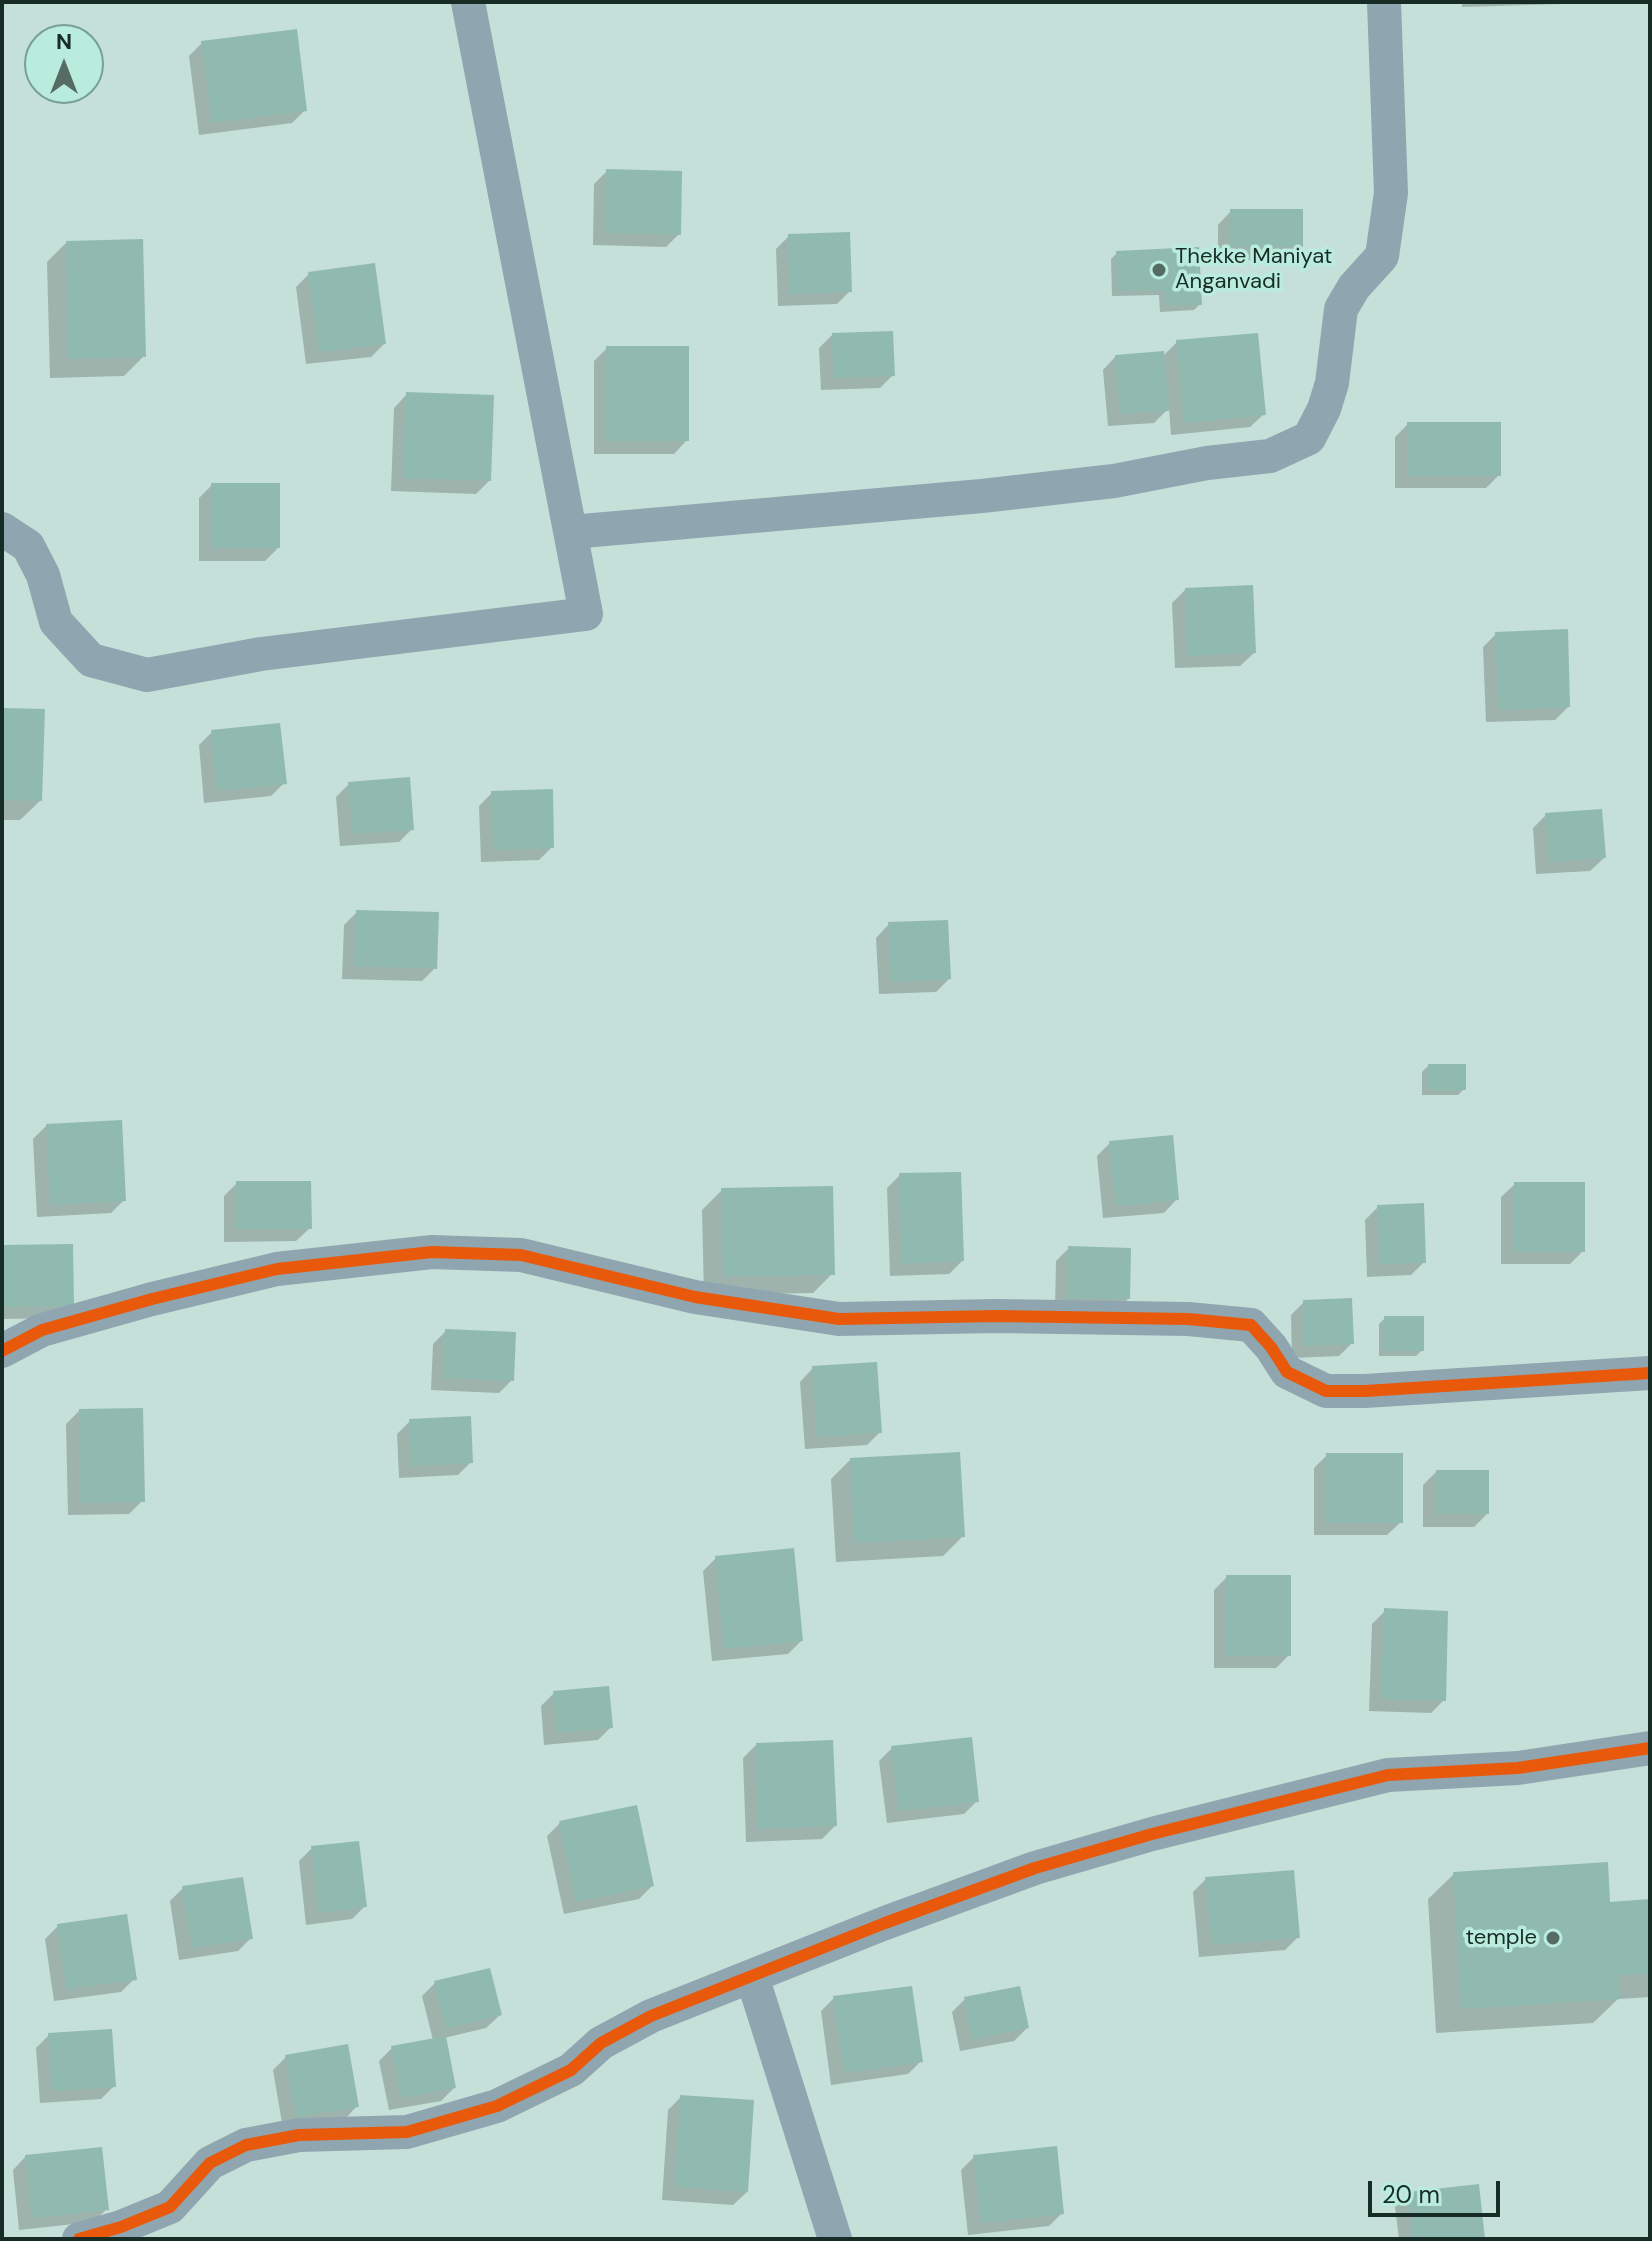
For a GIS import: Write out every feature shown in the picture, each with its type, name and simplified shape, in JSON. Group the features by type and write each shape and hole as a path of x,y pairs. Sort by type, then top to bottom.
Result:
{"street":[{"path":"2,529 28,546 43,575 56,622 91,660 147,675 261,654 586,614 468,2"},
{"path":"571,532 982,496 1114,481 1207,463 1270,456 1309,438 1324,409 1332,383 1341,309 1354,287 1382,256 1391,193 1384,2"},
{"path":"2,1351 42,1330 277,1269 432,1252 521,1255 695,1297 839,1319 1085,1317 1188,1319 1251,1325 1271,1347 1287,1372 1326,1391 1650,1373"},
{"path":"79,2239 121,2227 170,2207 210,2163 246,2145 299,2135 407,2132 497,2106 571,2070 601,2043 651,2016 885,1923 1035,1868 1152,1834 1388,1775 1518,1768 1650,1748"},
{"path":"752,1976 835,2239"}],"building":[{"path":"297,29 307,111 212,123 201,41"},
{"path":"606,169 682,171 681,235 605,233"},
{"path":"1230,209 1303,209 1303,247 1230,247"},
{"path":"850,232 852,292 790,294 788,234"},
{"path":"143,239 146,357 68,359 66,241"},
{"name":"Thekke Maniyat Anganvadi","path":"1199,247 1202,305 1166,306 1164,290 1118,291 1116,251"},
{"path":"375,263 386,344 319,352 308,272"},
{"path":"893,331 895,376 833,378 832,333"},
{"path":"1258,333 1266,415 1184,423 1176,340"},
{"path":"606,346 689,346 689,441 606,441"},
{"path":"1164,351 1169,411 1120,414 1115,355"},
{"path":"406,392 494,395 491,481 403,478"},
{"path":"1407,422 1501,422 1501,476 1407,476"},
{"path":"211,483 280,483 280,548 211,548"},
{"path":"1253,585 1256,653 1187,656 1185,588"},
{"path":"1568,629 1570,707 1499,710 1495,632"},
{"path":"2,708 45,709 42,801 2,800"},
{"path":"280,723 287,784 217,791 211,730"},
{"path":"410,777 414,830 353,834 348,782"},
{"path":"553,789 554,848 493,850 491,791"},
{"path":"1602,809 1606,858 1549,862 1545,813"},
{"path":"356,910 439,912 437,969 354,966"},
{"path":"948,920 951,979 891,982 888,922"},
{"path":"1428,1064 1466,1064 1466,1090 1428,1090"},
{"path":"122,1120 126,1201 50,1205 46,1124"},
{"path":"1173,1135 1179,1200 1116,1206 1109,1141"},
{"path":"961,1172 964,1261 902,1264 899,1173"},
{"path":"236,1181 311,1181 312,1229 236,1229"},
{"path":"1514,1182 1585,1182 1585,1252 1514,1252"},
{"path":"833,1186 835,1275 723,1276 721,1188"},
{"path":"1424,1203 1426,1263 1380,1264 1377,1205"},
{"path":"73,1244 74,1306 2,1307 2,1245"},
{"path":"1068,1246 1131,1248 1130,1299 1067,1298"},
{"path":"1352,1298 1354,1344 1304,1346 1303,1300"},
{"path":"1384,1316 1424,1316 1424,1351 1384,1351"},
{"path":"445,1329 516,1332 514,1381 443,1378"},
{"path":"877,1362 882,1433 817,1437 812,1366"},
{"path":"143,1408 145,1502 80,1503 79,1409"},
{"path":"471,1416 473,1463 411,1466 409,1419"},
{"path":"960,1452 965,1537 855,1543 850,1458"},
{"path":"1326,1453 1403,1453 1403,1523 1326,1523"},
{"path":"1436,1470 1489,1470 1489,1514 1436,1514"},
{"path":"794,1548 803,1641 724,1649 715,1556"},
{"path":"1226,1575 1291,1575 1291,1656 1226,1656"},
{"path":"1384,1608 1448,1611 1446,1701 1381,1699"},
{"path":"609,1686 613,1728 557,1733 553,1691"},
{"path":"972,1737 979,1802 899,1811 891,1746"},
{"path":"833,1740 837,1826 758,1829 756,1743"},
{"path":"637,1805 654,1886 576,1902 559,1821"},
{"path":"359,1841 367,1907 319,1913 311,1846"},
{"name":"temple","path":"1608,1862 1610,1902 1650,1899 1650,1974 1619,1975 1621,1999 1461,2009 1453,1872"},
{"path":"1294,1870 1300,1938 1212,1945 1205,1877"},
{"path":"243,1877 253,1939 192,1948 182,1886"},
{"path":"127,1914 137,1980 66,1989 57,1924"},
{"path":"490,1968 502,2015 446,2029 434,1981"},
{"path":"912,1986 923,2062 844,2073 833,1996"},
{"path":"1020,1986 1029,2028 972,2039 964,1997"},
{"path":"112,2029 116,2087 52,2091 48,2033"},
{"path":"446,2036 456,2088 401,2098 391,2046"},
{"path":"348,2044 359,2107 296,2117 285,2055"},
{"path":"680,2095 754,2100 748,2192 675,2187"},
{"path":"1057,2146 1064,2214 981,2223 973,2155"},
{"path":"102,2147 109,2210 32,2218 25,2155"},
{"path":"1479,2184 1485,2239 1413,2239 1408,2192"}],"cycle path":[{"path":"2,1351 42,1330 277,1269 432,1252 521,1255 695,1297 839,1319 996,1316 1188,1319 1251,1325 1271,1347 1287,1372 1326,1391 1650,1373"},
{"path":"79,2239 121,2227 170,2207 210,2163 246,2145 299,2135 407,2132 497,2106 571,2070 601,2043 651,2016 885,1923 1035,1868 1152,1834 1388,1775 1518,1768 1650,1748"}],"place":[{"name":"Thekke Maniyat Anganvadi","path":"1159,270"},
{"name":"temple","path":"1553,1938"}]}
